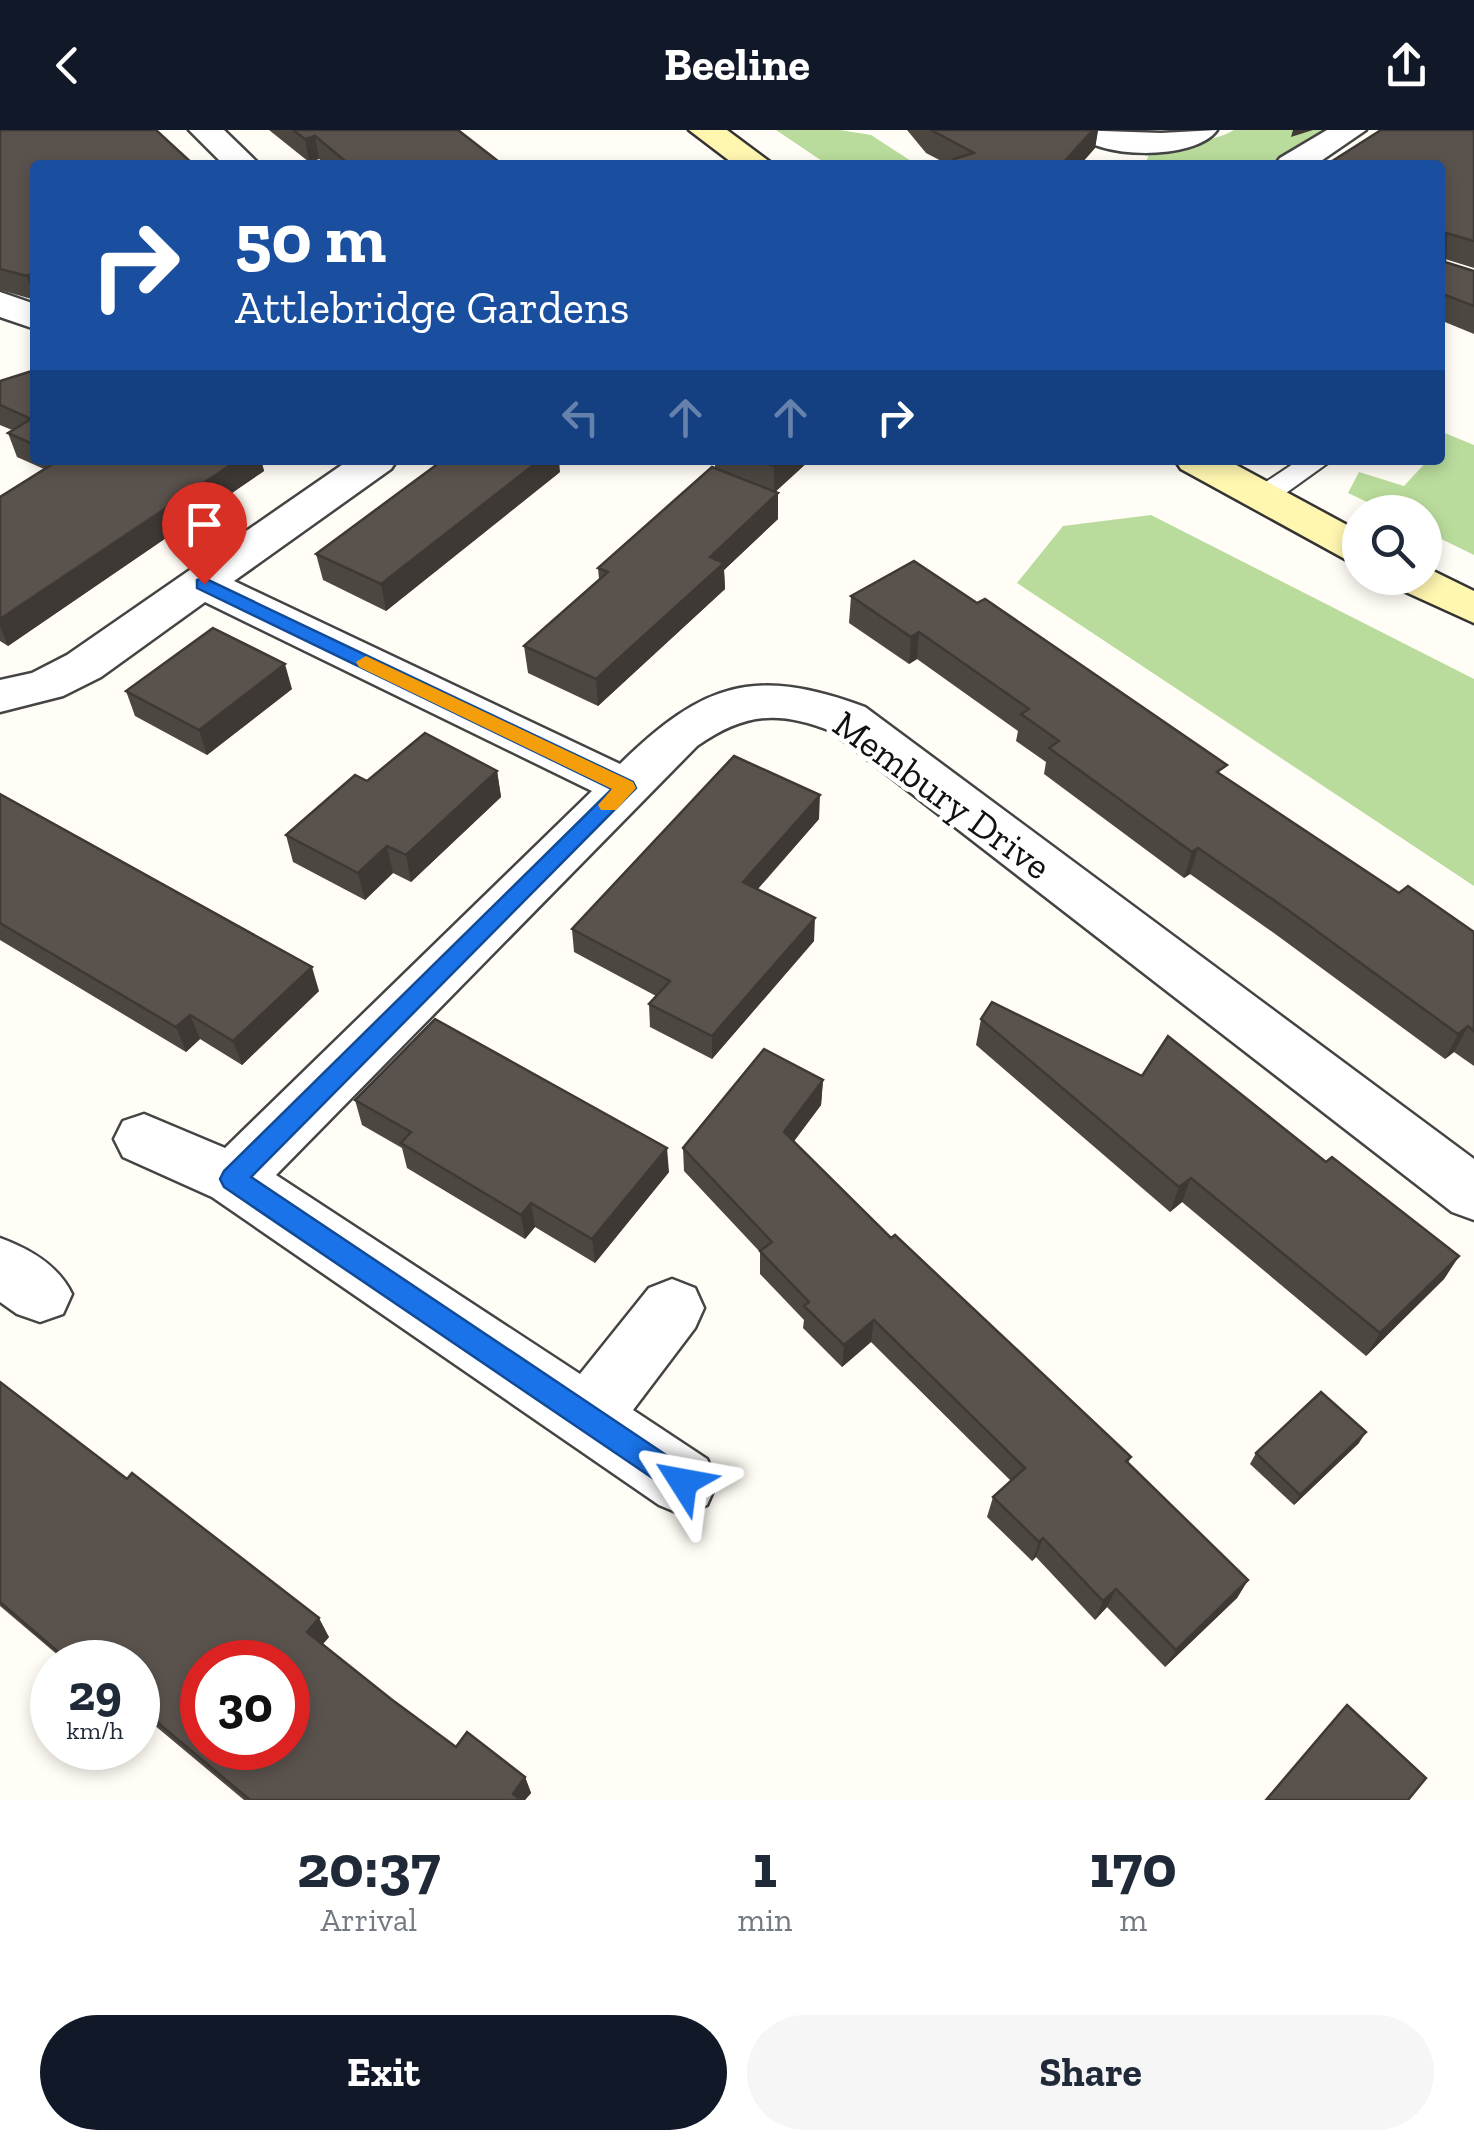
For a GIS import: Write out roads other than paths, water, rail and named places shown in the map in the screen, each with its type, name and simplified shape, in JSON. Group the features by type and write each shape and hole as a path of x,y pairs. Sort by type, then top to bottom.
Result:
{"street":[{"path":"205,130 238,160"},
{"path":"705,130 749,160"},
{"path":"1089,130 1119,154 1191,138 1202,130"},
{"path":"1300,160 1350,130"},
{"path":"0,304 30,316"},
{"path":"0,696 46,685 84,666 369,465"},
{"path":"1205,465 1342,540"},
{"path":"204,584 626,788"},
{"path":"1442,593 1474,609"},
{"name":"Membury Drive","path":"233,1179 680,734 725,707 780,699 816,705 848,719 1474,1194"},
{"path":"144,1138 233,1179 683,1482"},
{"path":"587,1417 672,1308"}],"lane":[{"path":"1262,497 1310,465"}]}
